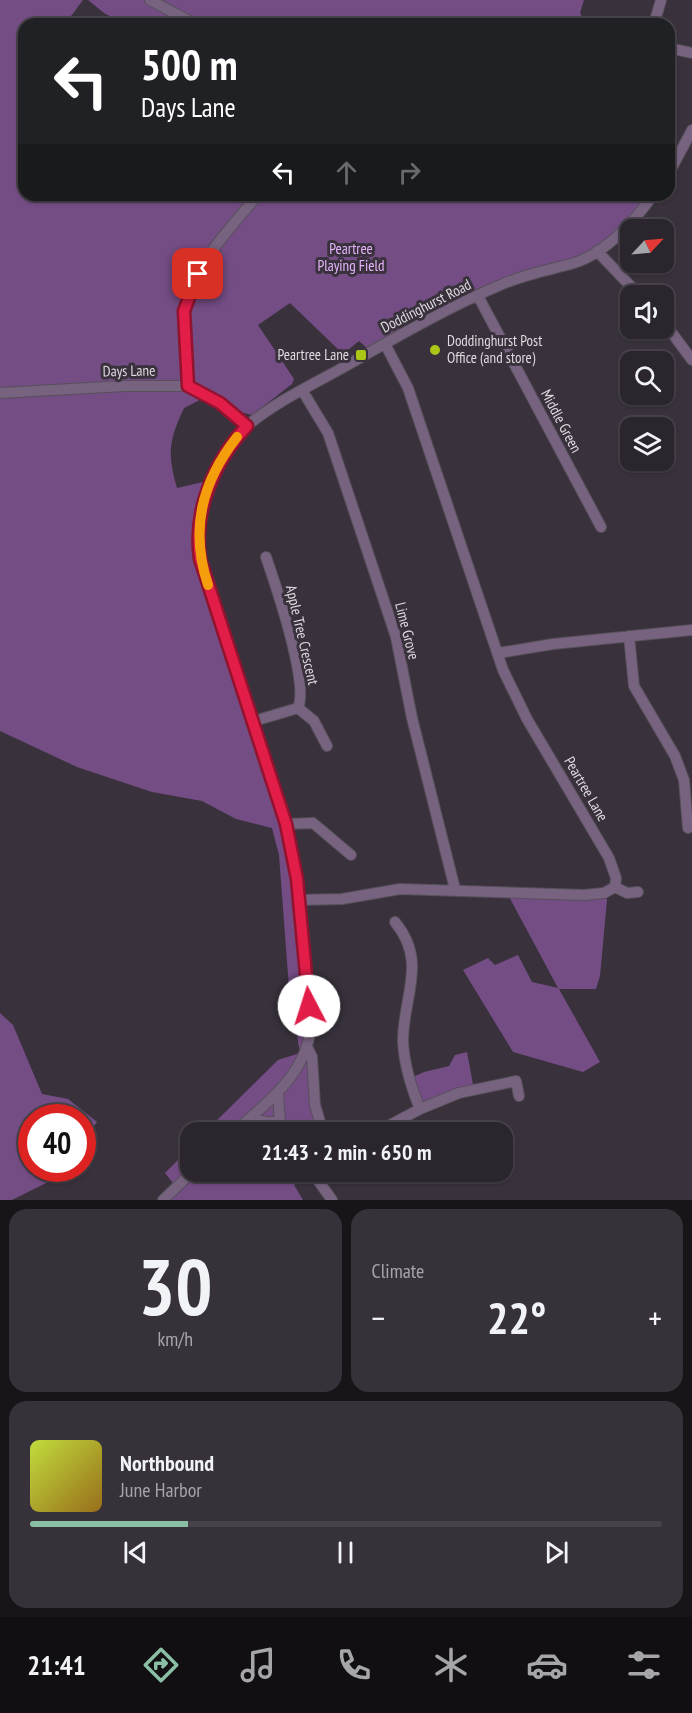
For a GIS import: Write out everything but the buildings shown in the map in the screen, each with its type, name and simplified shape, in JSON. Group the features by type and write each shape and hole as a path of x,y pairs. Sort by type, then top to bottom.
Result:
{"street":[{"path":"150,0 184,18"},
{"path":"656,18 661,0"},
{"path":"675,49 692,53"},
{"path":"675,162 692,130"},
{"path":"188,386 184,311 190,289 221,239 253,201"},
{"name":"Doddinghurst Road","path":"245,1122 278,1094 294,1073 308,1049 311,1024 299,900 286,824 203,570 197,542 202,505 213,478 234,441 247,426 302,390 478,296 533,272 572,264 597,251 638,217 649,201"},
{"path":"597,251 629,285"},
{"name":"Middle Green","path":"478,296 601,527"},
{"path":"674,336 692,360"},
{"name":"Peartree Lane","path":"385,344 408,388 503,670 527,719 609,858 616,878 615,887"},
{"name":"Days Lane","path":"0,393 123,386 188,386 220,403 247,426"},
{"name":"Lime Grove","path":"302,390 328,433 396,637 412,718 455,890"},
{"name":"Apple Tree Crescent","path":"266,557 283,606 301,688 298,708"},
{"path":"499,653 692,630"},
{"path":"629,636 634,686 675,756 684,780 688,828"},
{"path":"251,722 298,708 314,721 327,746"},
{"path":"286,824 313,822 351,855"},
{"path":"299,900 342,899 400,889 584,895 604,893 615,887 627,893 638,892"},
{"path":"395,922 408,937 412,966 403,1042 410,1084 420,1108"},
{"path":"308,1049 312,1058 315,1105 319,1122"},
{"path":"395,1122 420,1108 459,1093 516,1081 519,1096"},
{"path":"278,1094 282,1122"},
{"path":"251,1117 266,1122"},
{"path":"163,1200 182,1182"},
{"path":"319,1182 332,1200"}],"green space":[{"name":"Peartree Playing Field","path":"0,0 83,0 70,18 18,18 18,201 647,201 629,219 620,219 620,228 597,251 486,285 367,348 359,341 343,354 290,303 258,325 294,379 292,384 252,415 240,412 206,388 198,401 184,408 175,429 171,456 177,488 203,482 210,486 197,542 286,824 321,1122 215,1122 278,1060 300,1053 289,988 279,855 272,828 236,819 202,801 152,792 77,767 0,731"},
{"path":"88,0 584,0 580,13 583,18 114,18"},
{"path":"507,893 604,893 607,900 600,976 596,989 559,989 600,1062 583,1072 513,1052 463,970 488,958 495,965 518,955 532,982 558,988"},
{"path":"0,1013 13,1025 42,1094 68,1099 74,1104 18,1104 18,1182 48,1182 12,1200 0,1200"},
{"path":"467,1052 474,1090 420,1109 409,1079 424,1072 449,1066 455,1055"},
{"path":"180,1158 180,1182 299,1182 294,1185 303,1200 163,1200 176,1187 165,1173"}],"slow traffic":[{"path":"208,585 197,542 198,525 202,505 213,478 237,437"}],"place":[{"name":"Doddinghurst Post Office (and store)","path":"435,350"},
{"name":"Peartree Lane","path":"361,355"}],"route":[{"path":"198,274 190,289 184,311 188,386 220,403 247,426 234,441 213,478 202,505 197,542 200,559 251,722 286,824 297,879 309,1006"}]}
